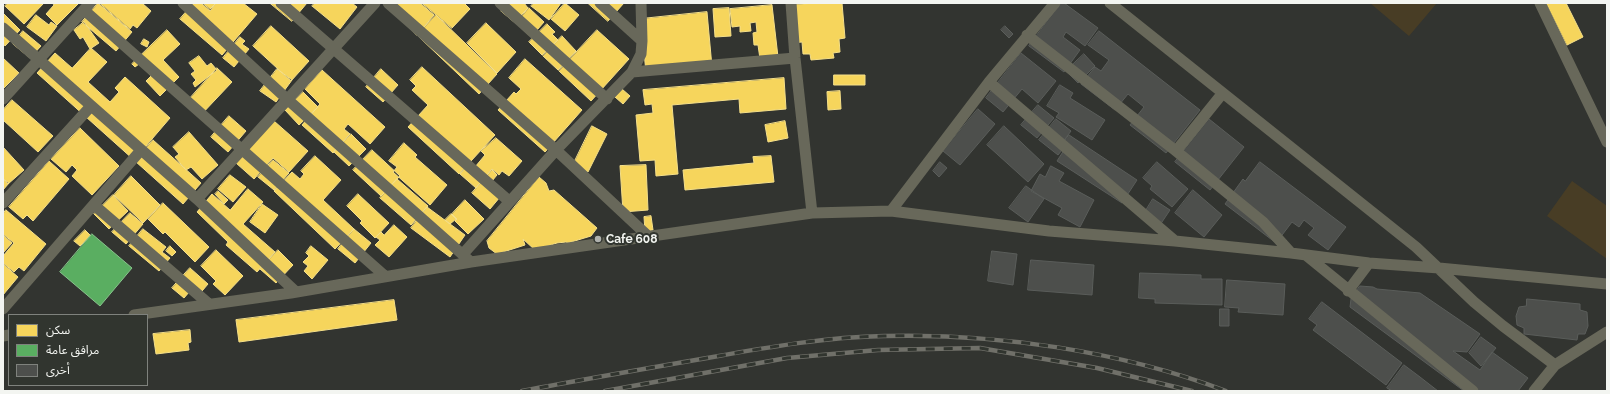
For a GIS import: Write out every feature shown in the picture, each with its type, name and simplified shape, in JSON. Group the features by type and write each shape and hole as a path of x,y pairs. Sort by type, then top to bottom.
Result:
{"street":[{"path":"183,3 287,100 467,258"},
{"path":"280,3 509,201"},
{"path":"197,199 375,3"},
{"path":"388,3 556,150 649,237"},
{"path":"500,3 607,99"},
{"path":"600,3 642,41"},
{"path":"467,258 509,201 632,72 641,54 641,3 644,3"},
{"path":"791,3 795,58 812,213"},
{"path":"891,211 989,82 1055,3"},
{"path":"1110,3 1222,94 1416,247 1474,302 1555,365"},
{"path":"1540,3 1607,142"},
{"path":"3,99 87,7 241,150 385,276"},
{"path":"3,28 197,199 296,292"},
{"path":"1027,35 1176,151 1263,222 1291,253"},
{"path":"632,72 795,58"},
{"path":"989,82 1175,241"},
{"path":"1176,151 1222,94"},
{"path":"3,204 91,106"},
{"path":"3,308 141,150"},
{"path":"94,204 209,304"},
{"path":"141,314 296,292 385,276 467,258 649,237 812,213 891,211 1049,231 1175,241 1369,263 1607,284"},
{"path":"1308,256 1348,291 1473,391"},
{"path":"1348,291 1369,263"},
{"path":"1534,391 1555,365 1607,332"}],"shaded area":[{"path":"1370,3 1437,3 1409,36"},
{"path":"1572,181 1607,206 1607,259 1547,216"}],"building: سكن":[{"path":"8,3 44,3 24,24 5,6"},
{"path":"52,3 79,3 57,25 46,14 54,5"},
{"path":"98,3 132,32 116,51 82,22"},
{"path":"100,3 142,3 151,11 137,28 133,25 130,29"},
{"path":"194,3 201,3 210,11 216,3 243,3 257,14 222,55 180,19"},
{"path":"203,3 216,3 210,9"},
{"path":"270,3 307,3 292,21"},
{"path":"315,3 352,3 357,7 340,29 312,6"},
{"path":"387,3 420,3 434,15 417,35"},
{"path":"422,3 464,3 470,9 452,28"},
{"path":"509,3 524,3 528,8 514,22 501,11"},
{"path":"534,3 561,3 549,20 531,6"},
{"path":"565,3 579,15 565,31 551,19"},
{"path":"588,3 624,3 608,21"},
{"path":"842,3 845,38 839,39 840,52 833,53 834,58 811,60 810,54 803,54 802,42 792,43 789,5"},
{"path":"1546,3 1566,3 1583,37 1567,45"},
{"path":"772,5 778,57 760,59 758,45 754,45 753,33 757,32 756,22 750,23 751,31 740,32 740,26 732,27 730,9"},
{"path":"529,8 544,22 531,37 516,23"},
{"path":"729,8 731,36 715,37 713,9"},
{"path":"707,12 712,67 646,73 641,19"},
{"path":"3,13 20,30 5,46 3,43"},
{"path":"36,15 49,25 51,22 57,26 46,41 27,27"},
{"path":"436,15 497,74 479,94 417,35"},
{"path":"84,22 99,43 90,49 83,37 80,39 74,30"},
{"path":"486,23 516,52 497,73 467,43"},
{"path":"547,24 555,32 552,34 558,40 542,55 529,42"},
{"path":"271,26 309,61 291,81 253,46"},
{"path":"167,30 180,44 163,60 179,77 160,96 146,81 151,76 139,64 135,67 132,64"},
{"path":"597,30 629,59 591,101 559,71"},
{"path":"23,31 41,46 30,58 13,44"},
{"path":"562,36 576,51 558,70 543,56"},
{"path":"240,37 245,41 242,44 249,49 234,67 223,58"},
{"path":"144,39 149,42 147,47 141,44"},
{"path":"91,48 107,62 88,82 110,102 119,92 115,88 125,77 170,118 134,160 37,73 55,53 72,68"},
{"path":"199,56 207,66 211,63 217,70 195,87 193,83 196,80 191,74 195,71 189,63"},
{"path":"3,58 19,73 3,89"},
{"path":"525,59 582,110 545,152 498,110 514,92 516,94 521,89 509,78"},
{"path":"422,67 495,135 459,174 408,127 428,105 412,90 416,86 410,80"},
{"path":"217,68 232,82 199,117 185,104"},
{"path":"277,69 292,80 276,102 260,91"},
{"path":"381,69 398,85 383,102 366,87"},
{"path":"322,70 385,127 370,144 348,124 344,129 350,134 333,153 302,125 320,104 305,89"},
{"path":"834,75 865,75 865,85 834,85"},
{"path":"784,78 786,109 740,113 739,99 672,105 678,174 656,176 655,160 640,161 636,115 653,113 652,104 645,105 643,90"},
{"path":"622,89 630,96 623,104 615,97"},
{"path":"840,91 841,109 828,110 827,92"},
{"path":"303,92 318,107 299,125 285,110"},
{"path":"12,100 53,136 38,152 3,120 3,110"},
{"path":"229,116 246,131 228,152 211,137"},
{"path":"274,121 308,151 289,172 273,158 254,179 236,163"},
{"path":"785,121 788,138 768,142 765,125"},
{"path":"592,126 607,134 588,172 573,165"},
{"path":"80,128 119,166 92,195 72,176 77,170 72,165 66,172 51,159"},
{"path":"189,132 218,165 202,179 191,167 186,170 175,157 179,154 173,147"},
{"path":"351,134 366,149 349,166 334,152"},
{"path":"496,138 522,161 509,176 502,171 499,175 492,169 476,188 460,174 470,163 475,167 485,155 481,151"},
{"path":"153,140 201,183 183,204 135,161"},
{"path":"404,143 417,155 415,157 447,185 430,205 393,172 397,167 389,161"},
{"path":"3,147 24,170 8,184 3,178"},
{"path":"372,150 400,176 381,196 353,170"},
{"path":"315,156 341,180 323,200 354,229 335,249 274,191 292,172 300,179 304,174 301,171"},
{"path":"771,156 774,182 685,190 683,170 754,163 753,157"},
{"path":"273,160 289,173 274,190 258,177"},
{"path":"49,161 69,179 33,221 27,215 23,219 9,207"},
{"path":"646,165 648,210 623,212 620,166"},
{"path":"492,170 497,175 492,181 505,191 490,209 472,193"},
{"path":"230,175 246,187 233,202 218,189"},
{"path":"131,176 160,205 143,223 114,195"},
{"path":"539,177 546,183 549,191 554,190 597,228 591,236 568,243 557,243 535,250 523,239 525,245 497,254 489,248 487,241"},
{"path":"3,179 9,183 3,190"},
{"path":"397,179 428,206 411,225 380,198"},
{"path":"248,189 263,202 243,224 275,252 257,272 226,245 228,242 197,212 212,194 230,210"},
{"path":"218,191 228,200 224,204 215,194"},
{"path":"358,194 389,223 375,238 360,223 362,221 347,206"},
{"path":"113,195 128,211 109,229 94,214"},
{"path":"465,200 484,219 468,234 455,221 457,219 452,214"},
{"path":"163,203 209,247 195,262 165,232 163,234 148,219"},
{"path":"262,204 278,215 265,233 250,222"},
{"path":"427,207 465,235 450,257 411,228"},
{"path":"6,210 46,244 24,271 19,267 14,272 3,263 3,256 14,243 3,234 3,214"},
{"path":"130,213 143,224 126,244 112,232"},
{"path":"451,214 456,219 450,224 445,220"},
{"path":"651,216 653,230 645,231 644,217"},
{"path":"394,225 407,237 389,257 375,245 380,240 376,237 381,232 384,235"},
{"path":"143,229 166,247 162,252 170,258 159,271 129,246"},
{"path":"354,229 371,243 355,263 338,249"},
{"path":"85,230 91,236 80,246 74,241"},
{"path":"3,235 12,243 3,253"},
{"path":"170,246 176,252 172,256 166,251"},
{"path":"311,246 328,260 312,279 304,271 308,266 303,262 309,256 306,253"},
{"path":"216,250 243,276 225,295 213,284 216,281 201,266"},
{"path":"278,250 293,265 276,283 260,269"},
{"path":"3,264 18,277 3,295"},
{"path":"190,268 208,284 197,297 190,291 184,298 172,288"},
{"path":"394,300 397,320 239,342 236,320"},
{"path":"190,330 191,342 188,343 189,350 156,354 153,334"}],"building: مرافق عامة":[{"path":"92,234 132,268 100,306 60,272"}],"building: أخرى":[{"path":"1061,3 1064,3 1098,28 1085,46 1066,32 1063,37 1080,50 1064,72 1029,46"},
{"path":"1005,26 1013,34 1009,38 1001,30"},
{"path":"1099,31 1200,110 1166,153 1130,125 1144,107 1128,94 1115,110 1081,84 1095,67 1101,71 1109,60 1088,45"},
{"path":"1021,53 1056,81 1038,103 1022,89 1003,112 986,98"},
{"path":"1084,54 1095,66 1078,83 1066,71"},
{"path":"1060,85 1073,93 1070,98 1105,120 1092,140 1056,117 1059,113 1047,106"},
{"path":"1038,105 1054,118 1037,138 1021,125"},
{"path":"978,109 995,124 960,165 943,151"},
{"path":"1056,119 1071,131 1059,147 1062,150 1058,155 1039,140"},
{"path":"1209,119 1244,147 1210,190 1175,162"},
{"path":"1004,126 1044,164 1028,182 987,145"},
{"path":"1069,135 1137,180 1122,203 1057,161 1066,147 1062,145"},
{"path":"940,162 947,168 939,177 933,171"},
{"path":"1157,162 1188,189 1172,207 1150,189 1152,186 1143,178"},
{"path":"1260,162 1346,227 1328,250 1308,235 1314,228 1304,220 1299,227 1292,222 1276,243 1225,204 1243,179 1245,181"},
{"path":"1051,166 1064,173 1059,181 1094,200 1080,227 1058,215 1062,208 1031,191 1040,174 1045,177"},
{"path":"1026,186 1044,199 1028,222 1009,208"},
{"path":"1193,190 1222,215 1204,237 1175,213"},
{"path":"1153,199 1170,210 1158,228 1142,217"},
{"path":"992,251 1017,254 1013,285 988,281"},
{"path":"1031,260 1094,265 1092,295 1028,290"},
{"path":"1140,273 1201,275 1201,279 1222,279 1222,305 1155,303 1155,299 1139,298"},
{"path":"1227,280 1285,284 1283,315 1238,312 1239,308 1225,307"},
{"path":"1360,286 1420,293 1480,334 1467,352 1453,351 1480,370 1492,352 1528,378 1518,391 1464,391 1350,307 1351,299"},
{"path":"1527,299 1580,304 1580,310 1587,312 1588,326 1585,334 1578,334 1577,340 1524,334 1524,328 1517,325 1516,316 1519,307 1526,306"},
{"path":"1322,302 1402,363 1386,385 1313,330 1317,325 1309,319"},
{"path":"1220,309 1229,309 1229,326 1220,326"},
{"path":"1481,337 1496,348 1481,366 1469,353"},
{"path":"1404,365 1438,391 1392,391 1387,388"}],"railway":[{"path":"522,391 798,343 841,338 884,336 970,338 1058,347 1144,365 1186,377 1226,391"},
{"path":"605,391 787,358 878,350 980,348 1097,368 1192,391"}],"place":[{"name":"Cafe 608","path":"598,239"}]}
